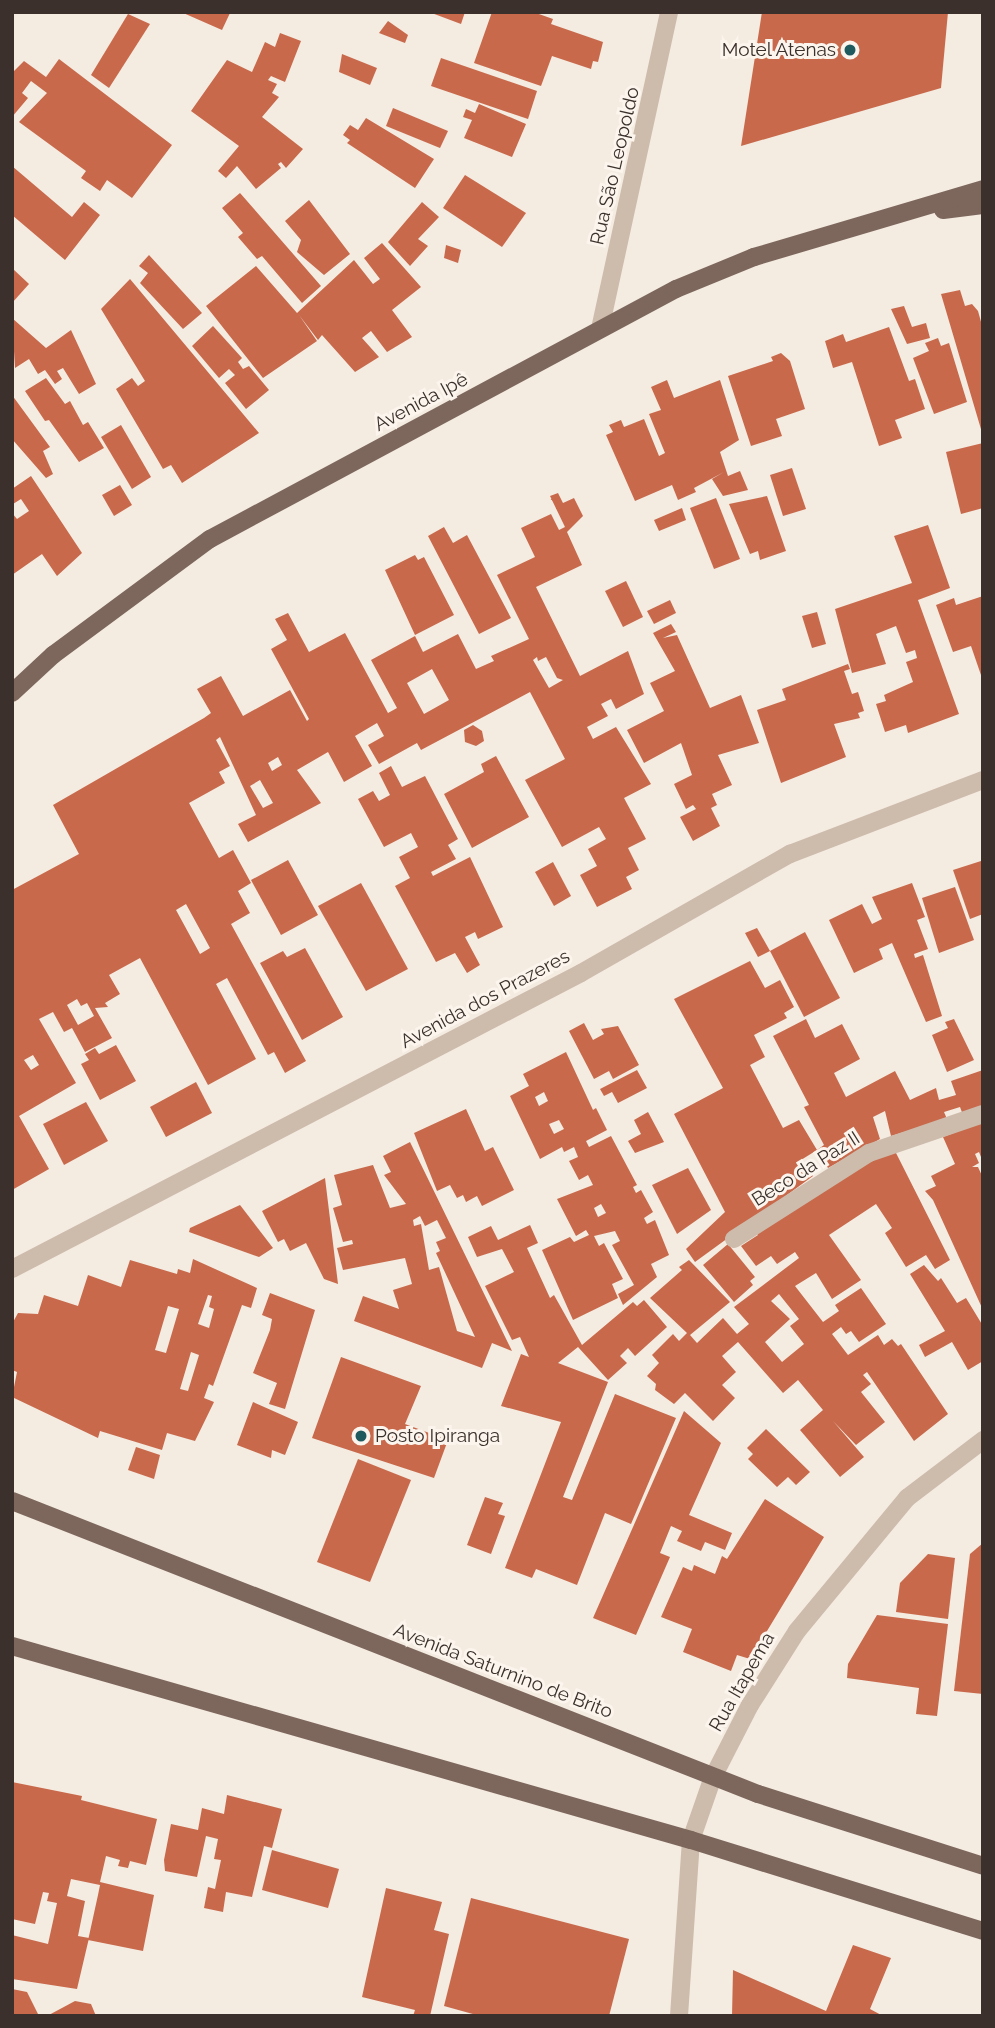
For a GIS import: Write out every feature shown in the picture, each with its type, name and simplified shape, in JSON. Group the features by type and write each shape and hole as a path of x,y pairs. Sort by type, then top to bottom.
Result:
{"main road":[{"name":"Avenida Ipê","path":"12,693 53,656 210,539 676,289 754,257 983,189"},
{"name":"Avenida Ipê","path":"888,219 983,205"},
{"name":"Avenida Saturnino de Brito","path":"12,1501 713,1776 983,1866"},
{"path":"12,1646 691,1840 983,1931"}],"street":[{"name":"Rua São Leopoldo","path":"600,329 669,12"},
{"name":"Avenida dos Prazeres","path":"12,1269 581,974 790,854 983,780"},
{"name":"Beco da Paz II","path":"734,1239 869,1153 983,1114"},
{"name":"Rua Itapema","path":"679,2016 691,1840 713,1776 750,1705 797,1631 907,1499 983,1440"}],"building":[{"path":"181,12 239,12 230,13 222,30"},
{"path":"429,12 465,12 461,24"},
{"path":"492,12 536,13 553,19 551,24 603,42 598,62 593,61 591,69 552,56 541,86 474,63"},
{"name":"Motel Atenas","path":"762,12 948,12 941,88 741,146"},
{"path":"128,14 150,24 109,88 91,75"},
{"path":"388,21 408,35 405,43 379,33"},
{"path":"280,33 301,41 285,82 271,76 268,80 277,84 272,93 279,97 262,117 303,149 286,168 281,162 278,164 281,168 256,189 237,166 226,178 218,171 239,146 191,111 227,60 252,72 265,42 275,47"},
{"path":"342,54 377,68 370,85 339,72"},
{"path":"441,58 537,91 528,119 431,86"},
{"path":"59,59 172,145 132,198 107,180 100,191 81,178 86,171 19,122 47,93 31,81 22,93 28,98 12,117 12,73 24,61 46,77"},
{"path":"479,104 526,124 512,157 464,138 472,120 463,117 466,109 475,113"},
{"path":"393,108 448,131 440,148 386,126"},
{"path":"366,118 434,159 415,188 347,143 350,140 343,135 350,125 358,130"},
{"path":"12,166 72,217 84,202 100,215 65,260 12,215"},
{"path":"465,175 526,213 502,247 443,208"},
{"path":"240,193 321,286 302,303 262,256 257,259 238,237 243,233 222,208"},
{"path":"309,200 350,254 324,275 297,252 301,240 285,221"},
{"path":"422,202 439,217 418,239 428,246 410,266 388,242"},
{"path":"382,243 421,287 392,310 412,337 387,352 371,331 362,338 379,357 355,372 322,335 318,340 299,315 317,341 263,378 206,306 256,266 297,313 354,260 373,284 380,279 364,258"},
{"path":"446,245 461,250 458,263 444,258"},
{"path":"149,255 202,313 183,329 140,283 148,273 139,266"},
{"path":"12,268 29,284 12,303"},
{"path":"130,279 259,433 182,483 171,465 163,469 116,389 132,378 138,386 145,381 101,309"},
{"path":"960,290 965,306 972,304 978,311 983,329 983,436 941,294"},
{"path":"904,306 912,327 926,323 930,338 907,344 891,309"},
{"path":"12,318 46,348 71,330 96,384 79,394 63,368 57,371 62,379 55,384 45,370 38,374 29,359 15,368"},
{"path":"213,326 242,358 238,362 243,369 249,366 269,390 246,409 225,383 235,375 229,369 219,378 192,346"},
{"path":"889,327 909,381 915,379 925,409 895,420 902,438 879,446 852,362 833,368 825,341 843,334 846,342"},
{"path":"938,338 941,346 949,343 967,402 934,414 913,358 929,351 925,343"},
{"path":"781,353 790,361 805,409 776,419 782,436 751,446 728,376 773,361 771,357"},
{"path":"46,378 65,404 70,401 83,425 88,422 104,448 79,462 49,420 45,421 25,391"},
{"path":"667,380 674,398 720,380 739,440 720,452 728,476 740,471 748,490 723,496 712,479 724,472 694,488 696,492 678,500 672,485 635,501 606,435 613,432 609,425 621,420 624,427 644,419 659,456 665,453 649,414 661,410 651,387"},
{"path":"12,395 50,447 43,451 53,474 46,478 12,439"},
{"path":"121,425 151,477 132,489 101,437"},
{"path":"983,443 983,508 961,514 946,452"},
{"path":"792,468 806,509 783,516 770,475"},
{"path":"31,476 82,553 57,576 42,554 12,575 12,513 17,519 29,511 21,499 13,504 12,489"},
{"path":"120,485 132,505 114,516 102,495"},
{"path":"558,493 563,503 574,498 583,516 567,532 582,565 536,587 580,676 628,651 644,694 616,709 611,699 601,704 608,716 587,727 593,739 616,727 651,784 624,798 646,839 628,848 639,870 626,877 632,889 597,907 580,875 597,866 588,849 606,839 599,827 562,847 525,780 565,759 530,692 421,750 417,743 379,764 368,745 384,736 377,723 355,736 372,766 344,782 328,752 297,770 321,803 248,842 238,824 256,815 220,737 216,740 230,766 219,772 225,783 189,803 219,858 233,850 251,883 238,891 250,913 231,924 306,1061 285,1073 274,1052 268,1055 227,978 216,984 256,1059 208,1085 140,958 109,975 120,994 105,1003 108,1007 95,1008 112,1038 85,1052 72,1028 64,1032 53,1012 39,1019 76,1083 19,1116 49,1169 12,1190 12,890 79,854 53,805 211,713 197,689 221,676 243,716 290,690 307,721 309,719 271,649 287,640 275,619 288,613 309,652 345,633 388,713 397,708 371,660 415,636 423,652 458,634 476,669 494,661 491,656 529,639 497,575 535,557 521,528 551,514 559,530 565,527 550,496","holes":["546,657 557,678 563,680 549,688 533,660","432,669 449,700 424,714 407,683","278,757 282,765 272,771 268,763","260,780 273,803 263,808 250,786","186,904 210,948 200,954 176,910","77,999 81,1006 87,1003 94,1016 78,1025 67,1005","33,1055 39,1065 31,1070 24,1060"]},
{"path":"767,496 786,551 760,560 758,551 750,554 729,504"},
{"path":"716,498 740,559 714,569 690,508"},
{"path":"682,508 686,520 659,531 654,520"},
{"path":"928,525 950,588 918,600 959,714 908,733 906,725 885,732 876,704 886,701 884,695 913,682 906,662 917,658 915,650 906,653 896,626 876,634 886,664 852,673 835,609 912,583 894,536"},
{"path":"444,527 453,543 467,535 511,618 479,634 428,536"},
{"path":"415,555 418,560 424,557 454,615 415,635 385,570"},
{"path":"626,581 643,617 623,627 605,591"},
{"path":"983,596 982,678 971,646 953,652 936,605 954,598 956,605"},
{"path":"670,600 676,613 654,624 647,611"},
{"path":"817,612 826,644 812,648 802,616"},
{"path":"671,624 676,632 663,638 677,635 710,708 741,695 759,743 718,755 732,785 712,794 717,805 711,808 720,826 693,841 680,817 696,809 693,805 686,809 674,784 692,775 681,743 644,763 627,730 664,711 650,683 675,671 653,633"},
{"path":"848,664 850,669 844,671 852,694 858,692 864,711 858,713 860,718 834,724 846,757 781,783 757,710 786,700 782,689"},
{"path":"473,725 482,731 484,741 476,746 465,742 464,730"},
{"path":"496,756 529,817 472,848 444,794 484,772 481,764"},
{"path":"391,766 402,787 425,776 458,839 448,845 456,859 431,872 433,876 470,857 503,927 478,939 475,932 465,937 480,965 467,973 455,953 436,962 395,886 410,878 399,857 418,847 411,833 384,847 358,799 373,791 379,801 390,795 379,773"},
{"path":"288,860 318,915 281,935 251,880"},
{"path":"981,861 983,914 970,919 953,870"},
{"path":"553,862 571,896 554,906 535,872"},
{"path":"361,883 408,969 366,991 318,906"},
{"path":"912,883 925,917 917,920 928,949 914,954 915,958 923,955 942,1016 926,1022 892,943 879,949 883,959 854,973 829,920 862,904 872,924 882,919 872,897"},
{"path":"955,887 974,940 939,953 922,898"},
{"path":"757,928 770,951 758,957 745,933"},
{"path":"805,932 840,998 804,1017 770,951"},
{"path":"305,948 343,1017 302,1040 260,963 283,951 287,957"},
{"path":"750,961 765,988 780,980 794,1007 784,1013 787,1018 754,1035 765,1057 750,1065 783,1128 799,1120 817,1150 801,1160 813,1176 695,1262 686,1249 725,1212 674,1114 723,1088 674,999"},
{"path":"806,1019 815,1038 842,1024 860,1059 834,1073 846,1097 895,1071 910,1100 936,1088 939,1100 956,1095 951,1081 983,1070 983,1107 963,1115 960,1107 944,1112 947,1119 891,1136 885,1111 873,1117 880,1139 828,1168 817,1150 824,1145 804,1107 809,1105 773,1036"},
{"path":"954,1019 974,1060 947,1072 932,1035 948,1028 945,1022"},
{"path":"584,1023 593,1040 604,1034 601,1029 618,1026 639,1065 613,1079 609,1071 594,1079 569,1031"},
{"path":"116,1045 136,1081 100,1100 81,1064 89,1060 85,1054 95,1048 99,1054"},
{"path":"566,1052 593,1110 596,1108 607,1130 586,1141 589,1147 611,1136 637,1185 633,1187 636,1193 641,1190 653,1212 644,1218 647,1224 655,1220 669,1255 651,1264 657,1277 623,1305 618,1294 634,1285 612,1245 620,1241 615,1231 594,1236 599,1246 604,1243 623,1279 612,1284 618,1298 573,1320 542,1250 570,1237 574,1242 589,1235 586,1230 576,1236 557,1199 593,1185 588,1175 579,1180 569,1161 578,1157 574,1147 564,1152 562,1147 540,1159 510,1096 529,1086 523,1074","holes":["544,1092 548,1101 539,1106 535,1097","559,1120 564,1129 554,1134 549,1124","601,1204 606,1213 598,1217 594,1208"]},
{"path":"637,1070 647,1088 618,1103 612,1092 604,1096 600,1089"},
{"path":"196,1082 212,1113 166,1137 150,1107"},
{"path":"86,1102 108,1141 64,1165 43,1124"},
{"path":"466,1109 485,1151 493,1147 514,1190 482,1206 477,1196 466,1202 463,1195 457,1198 450,1185 437,1191 414,1133"},
{"path":"648,1112 664,1142 635,1153 628,1141 641,1134 634,1120"},
{"path":"983,1122 983,1162 979,1152 975,1154 979,1163 972,1167 978,1167 983,1178 983,1310 933,1200 925,1191 936,1186 931,1176 955,1164 943,1137"},
{"path":"410,1142 512,1351 492,1343 482,1368 354,1321 363,1296 399,1309 393,1290 412,1284 405,1258 343,1270 337,1248 353,1244 352,1240 343,1242 333,1208 342,1205 334,1175 373,1165 390,1208 406,1204 384,1175 391,1172 383,1156","holes":["420,1216 425,1226 437,1220 446,1238 436,1242 440,1251 436,1253 475,1337 457,1331 439,1267 429,1270 421,1224 414,1226 413,1220"]},
{"path":"895,1151 950,1260 935,1269 926,1255 906,1267 885,1233 892,1228 876,1204 829,1235 861,1280 832,1299 816,1273 795,1286 823,1322 839,1311 835,1305 861,1288 886,1324 859,1342 851,1331 846,1334 841,1327 832,1334 848,1355 878,1335 884,1345 892,1339 898,1346 901,1344 948,1414 914,1441 867,1372 863,1375 871,1384 861,1392 885,1422 856,1445 833,1421 864,1457 840,1477 800,1430 823,1410 798,1380 783,1393 738,1342 722,1356 736,1372 722,1385 735,1398 713,1421 685,1393 674,1404 655,1390 656,1384 647,1376 659,1363 652,1355 673,1334 679,1341 687,1333 650,1298 682,1270 679,1267 689,1260 730,1302 690,1335 697,1343 723,1318 737,1334 749,1324 734,1307 799,1258 795,1252 777,1264 771,1256 756,1266 741,1246 758,1235 754,1230 855,1167","holes":["779,1294 799,1319 790,1326 804,1344 782,1362 765,1342 790,1319 771,1301"]},
{"path":"688,1168 711,1210 677,1234 652,1185"},
{"path":"325,1178 338,1284 324,1279 306,1243 290,1251 284,1239 278,1242 262,1211"},
{"path":"240,1205 273,1248 259,1257 189,1232 190,1228"},
{"path":"530,1225 538,1243 527,1248 550,1298 554,1295 582,1345 633,1302 637,1306 644,1300 667,1327 635,1356 628,1348 620,1356 627,1363 608,1380 578,1347 558,1363 608,1382 563,1497 572,1500 615,1394 676,1418 631,1524 605,1513 577,1585 536,1569 532,1578 505,1568 561,1422 501,1406 521,1354 529,1357 520,1337 512,1340 485,1286 514,1272 502,1249 477,1257 468,1237 491,1226 498,1240"},
{"path":"728,1244 755,1277 750,1281 753,1285 734,1302 703,1265"},
{"path":"193,1259 257,1288 251,1308 242,1305 213,1386 209,1384 204,1398 214,1402 195,1441 167,1433 162,1450 100,1431 98,1438 12,1397 17,1372 12,1370 12,1324 18,1313 38,1314 44,1295 78,1306 88,1275 121,1287 130,1260 177,1274 178,1269 190,1273","holes":["208,1295 212,1296 209,1307 214,1309 209,1328 198,1324","168,1306 179,1309 166,1353 155,1350","191,1352 199,1355 188,1391 180,1389"]},
{"path":"924,1265 938,1281 941,1278 957,1303 966,1298 983,1326 983,1361 968,1370 952,1342 925,1357 919,1345 945,1331 910,1274"},
{"path":"270,1293 315,1310 285,1409 269,1404 277,1383 253,1373 270,1330 272,1319 262,1315"},
{"path":"341,1357 421,1386 405,1424 448,1440 434,1478 312,1438"},
{"path":"253,1402 298,1422 285,1455 272,1450 271,1458 237,1445"},
{"path":"684,1411 721,1443 689,1515 732,1533 725,1550 705,1542 701,1551 677,1541 682,1531 671,1526 660,1553 670,1557 636,1635 593,1618"},
{"path":"766,1429 810,1472 796,1485 788,1477 777,1487 748,1459 753,1454 747,1448"},
{"path":"136,1447 160,1455 154,1479 128,1470"},
{"path":"358,1459 411,1480 370,1582 317,1562"},
{"path":"485,1497 503,1503 498,1514 505,1516 491,1554 467,1545"},
{"path":"765,1499 824,1537 750,1659 737,1655 731,1671 683,1652 692,1629 661,1617 683,1567 692,1571 694,1565 715,1574 722,1556 727,1559"},
{"path":"983,1543 983,1694 954,1691 970,1554"},
{"path":"928,1554 955,1558 948,1619 896,1612 900,1583"},
{"path":"877,1615 948,1624 937,1716 916,1714 919,1688 847,1678 848,1664"},
{"path":"12,1782 82,1796 81,1800 157,1819 146,1865 130,1861 128,1868 118,1866 120,1860 106,1856 100,1882 154,1895 143,1951 89,1940 77,1989 12,1979 12,1935 48,1944 57,1903 47,1901 49,1893 43,1892 35,1924 12,1919","holes":["71,1879 100,1885 89,1938 78,1936 85,1901 67,1896"]},
{"path":"227,1795 282,1809 272,1848 264,1846 252,1897 226,1892 223,1912 204,1908 208,1887 215,1889 221,1860 214,1859 218,1839 206,1836 197,1877 165,1871 164,1860 171,1824 198,1830 202,1808 224,1814"},
{"path":"272,1850 339,1869 328,1908 262,1890"},
{"path":"386,1888 442,1902 434,1930 449,1934 430,2016 413,2016 415,2010 362,1997"},
{"path":"471,1898 629,1939 609,2016 480,2016 444,2006"},
{"path":"853,1945 891,1958 870,2009 883,2016 732,2016 733,1970 826,2011"},
{"path":"12,1989 27,1992 39,2016 12,2016"},
{"path":"75,2001 91,2004 96,2016 47,2016"}],"place":[{"name":"Motel Atenas","path":"850,50"},
{"name":"Posto Ipiranga","path":"361,1436"}]}
